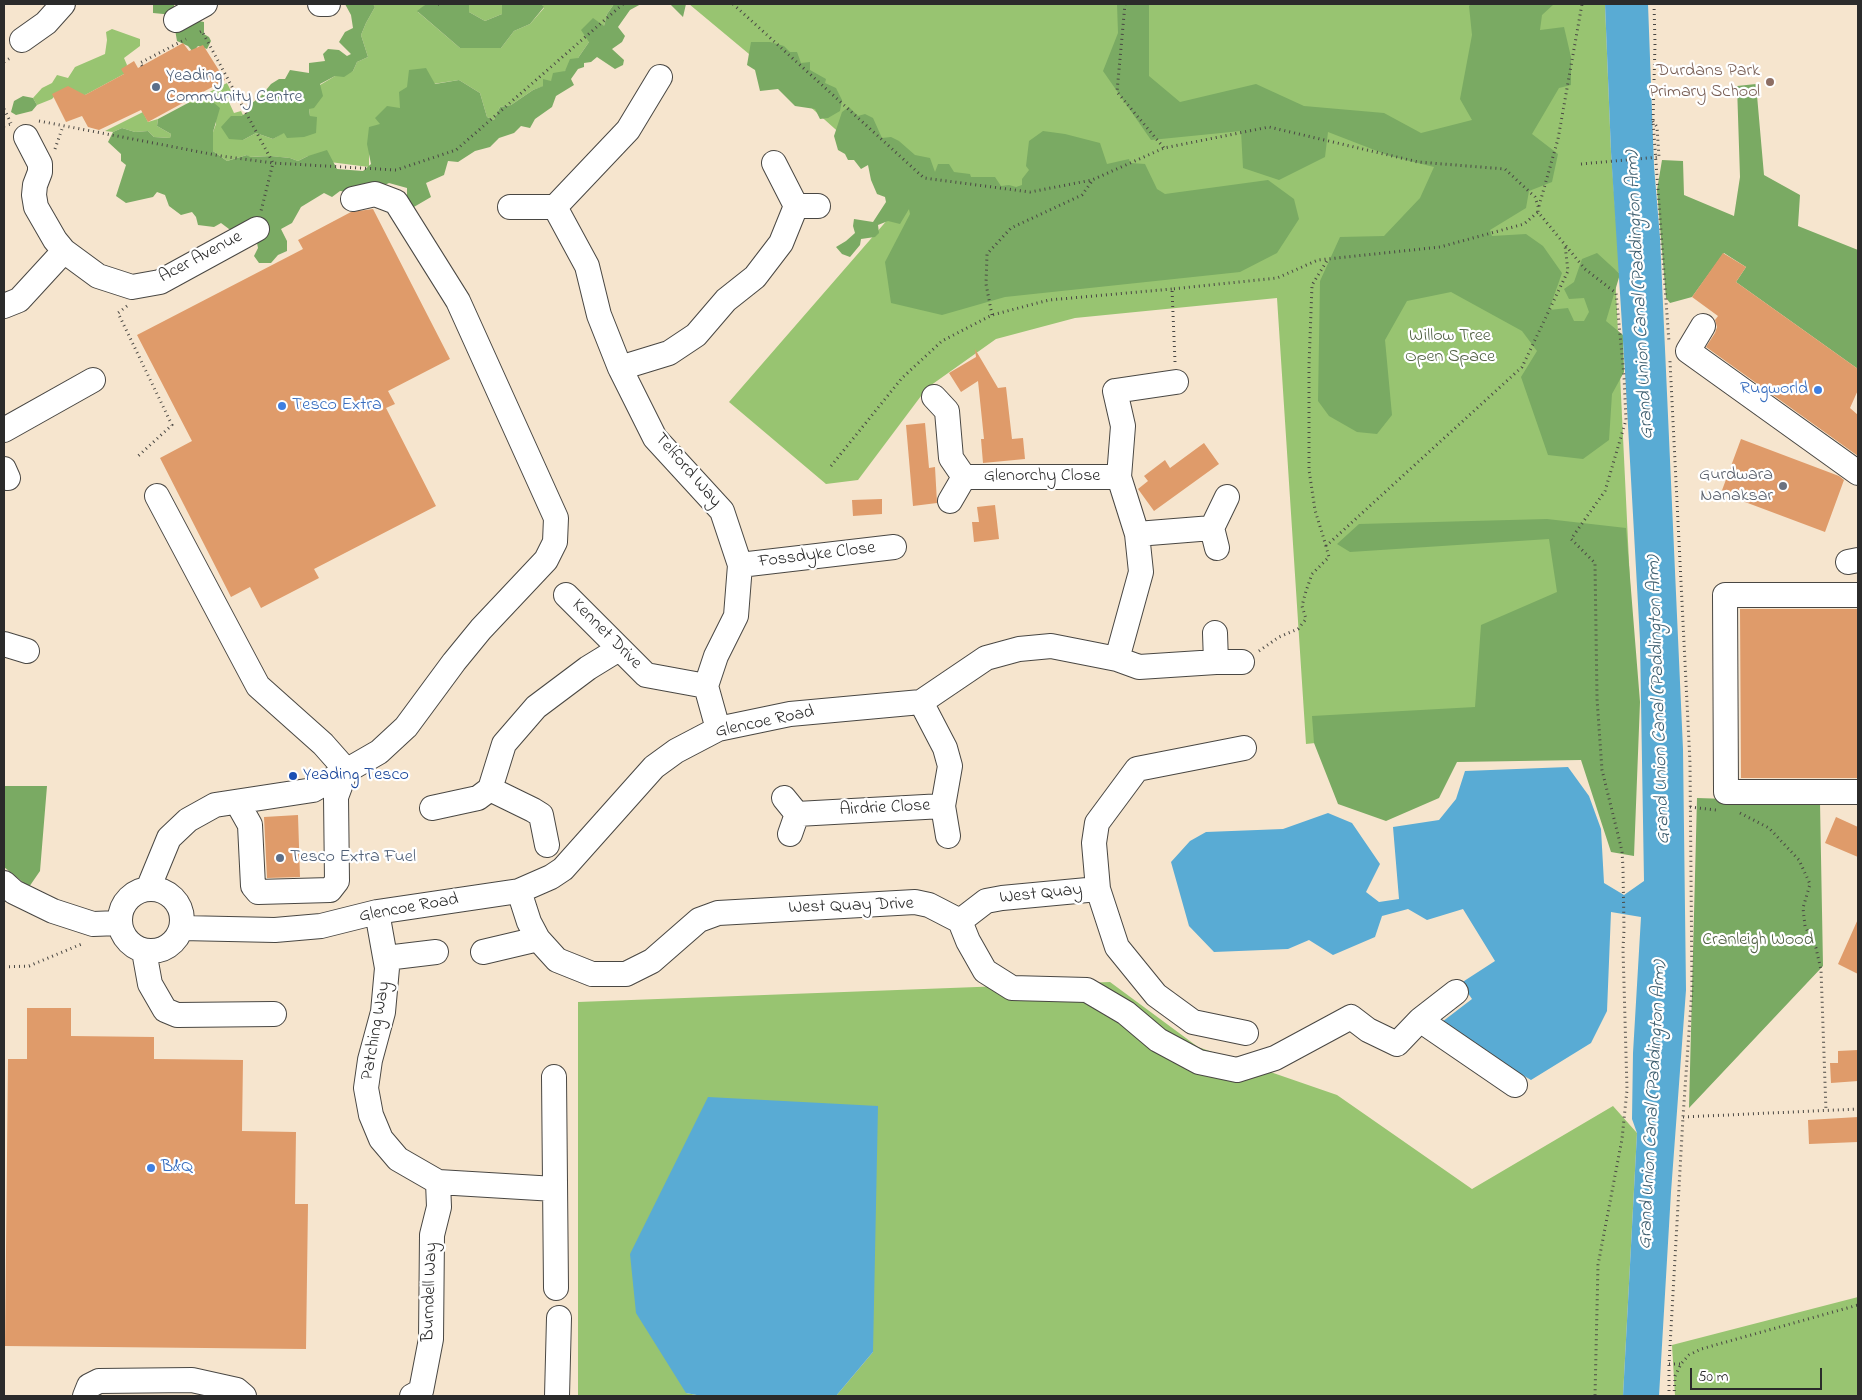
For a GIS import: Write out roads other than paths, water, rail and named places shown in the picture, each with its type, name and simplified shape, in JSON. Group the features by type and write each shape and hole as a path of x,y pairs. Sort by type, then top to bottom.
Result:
{"street":[{"path":"22,40 46,23 63,4"},
{"path":"176,20 205,4"},
{"path":"320,4 328,4"},
{"path":"510,206 555,207 628,130 660,77"},
{"name":"Acer Avenue","path":"24,126 40,164 40,172 35,185 36,207 55,240 64,251 98,276 132,286 160,282 257,229"},
{"path":"620,368 669,353 696,335 726,300 754,277 781,243 807,206 774,163"},
{"path":"148,888 169,838 188,820 215,805 313,790 379,752 406,727 481,629 546,560 555,542 556,518 458,301 396,202 376,194 354,199"},
{"name":"Telford Way","path":"555,207 587,266 599,315 620,368 655,438 722,511 740,565 736,616 716,656 706,686"},
{"path":"5,304 19,300 64,251"},
{"path":"1703,326 1688,351 1858,473"},
{"path":"4,430 93,380"},
{"path":"1117,659 1141,572 1138,534 1119,477 1123,426 1107,390 1176,382"},
{"name":"Glenorchy Close","path":"934,397 946,411 951,458 964,477"},
{"name":"Glenorchy Close","path":"964,477 1119,477"},
{"name":"Glenorchy Close","path":"950,501 964,477"},
{"path":"157,496 258,686 323,744 346,770"},
{"path":"1138,534 1214,538 1227,497"},
{"name":"Fossdyke Close","path":"740,565 894,546"},
{"name":"Kennet Drive","path":"566,595 646,675 706,686"},
{"path":"1858,595 1725,595 1725,605 1726,792 1858,792"},
{"path":"1215,632 1216,662"},
{"path":"4,644 27,651"},
{"name":"Glencoe Road","path":"182,928 275,930 321,926 377,912 519,891 563,869 654,767 676,751 718,729 790,714 921,702 986,658 1019,649 1051,646 1117,659 1139,667 1242,662"},
{"path":"432,808 478,798 490,789 504,744 536,707 588,668 619,648"},
{"path":"706,686 718,729"},
{"name":"Airdrie Close","path":"790,816 943,806 950,766 945,748 921,702"},
{"path":"1244,748 1137,768 1097,823 1094,842 1098,889 1117,947 1156,995 1193,1022 1246,1033"},
{"path":"237,802 250,825 253,886 258,892 330,890 337,881 336,797 346,770"},
{"path":"490,789 541,815 547,845"},
{"path":"943,806 948,836"},
{"path":"4,883 14,892 53,911 93,924 119,923"},
{"path":"148,888 159,889 169,894 177,902 182,917 182,928 177,938 170,946 154,952 133,947 125,939 119,923 120,912 125,902 133,894 148,888"},
{"name":"West Quay","path":"960,921 986,901 1098,889"},
{"name":"West Quay Drive","path":"519,891 528,922 538,939 556,960 592,974 626,974 652,961 699,920 718,913 915,902 929,905 960,921"},
{"name":"Patching Way","path":"377,912 387,968 383,1012 370,1060 366,1088 371,1115 382,1139 398,1159 438,1182 555,1189"},
{"path":"960,921 968,941 985,971 1012,988 1087,990 1126,1013 1158,1040 1199,1062 1237,1070 1275,1058 1351,1017 1368,1030 1397,1044 1420,1020 1456,992"},
{"path":"483,952 538,939"},
{"path":"144,951 150,984 165,1010 178,1015 274,1014"},
{"path":"386,958 436,952"},
{"path":"1420,1020 1515,1085"},
{"path":"554,1077 556,1288"},
{"name":"Burndell Way","path":"422,1395 431,1339 432,1235 439,1207 438,1182"},
{"path":"557,1396 559,1318"},
{"path":"85,1396 89,1386 99,1381 192,1380 237,1390 244,1396"}],"water":[{"name":"Grand Union Canal (Paddington Arm)","path":"1605,4 1648,4 1654,166 1660,238 1683,749 1686,990 1671,1192 1659,1396 1623,1396 1637,1133 1632,1119 1633,1053 1641,917 1611,912 1607,1011 1591,1043 1531,1080 1438,1025 1472,999 1461,983 1495,961 1463,909 1427,920 1408,909 1382,916 1375,937 1333,955 1309,940 1288,949 1214,952 1189,926 1171,862 1190,841 1206,832 1283,829 1328,813 1352,823 1380,864 1366,892 1379,902 1399,899 1393,827 1439,820 1456,799 1465,771 1568,767 1589,796 1601,829 1604,883 1624,895 1644,881 1640,640 1611,152"},
{"path":"708,1097 878,1106 873,1352 836,1396 702,1396 686,1393 636,1313 630,1254"}],"place":[{"name":"Durdans Park Primary School","path":"1770,82"},
{"name":"Yeading Community Centre","path":"156,87"},
{"name":"Rugworld","path":"1818,390"},
{"name":"Tesco Extra","path":"282,406"},
{"name":"Gurdwara Nanaksar","path":"1783,486"},
{"name":"Yeading Tesco","path":"293,776"},
{"name":"Tesco Extra Fuel","path":"280,858"},
{"name":"B&Q","path":"151,1168"}],"park label":[{"name":"Willow Tree Open Space","path":"1450,347"},
{"name":"Cranleigh Wood","path":"1758,941"}]}
